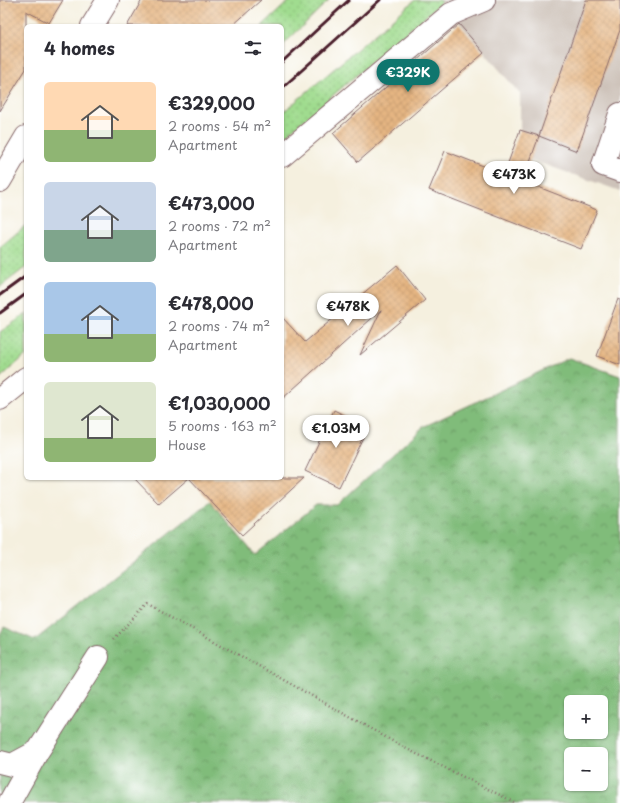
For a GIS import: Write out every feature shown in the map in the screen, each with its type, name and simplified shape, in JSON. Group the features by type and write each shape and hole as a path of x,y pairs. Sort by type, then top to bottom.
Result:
{"street":[{"path":"93,24 108,0"},
{"path":"284,154 452,14 484,0"},
{"path":"620,114 603,165 620,171"},
{"path":"0,181 24,140"},
{"path":"0,399 24,380"},
{"path":"10,803 38,751 98,656"},
{"path":"0,762 12,765 38,751"}],"path":[{"path":"98,656 148,604 405,748 516,803"}],"shaded area":[{"path":"440,0 620,0 620,191 512,153 520,130 520,94"}],"green space":[{"path":"290,0 329,0 284,44 284,24 264,24"},
{"path":"415,0 440,0 442,2 284,137 284,111"},
{"path":"24,227 24,269 0,287 0,247"},
{"path":"24,315 24,357 0,378 0,332"},
{"path":"569,358 620,376 620,803 0,803 0,634 4,627 35,640 210,501 255,555 316,505 337,505 423,427"}],"building":[{"path":"0,0 63,0 49,23 26,11 26,24 24,24 24,72 0,111"},
{"path":"142,0 261,0 234,24 128,24"},
{"path":"586,0 620,0 620,30 577,151 539,136"},
{"path":"459,24 484,53 358,162 333,133"},
{"path":"520,130 539,136 523,181 597,210 581,249 429,190 445,151 504,174"},
{"path":"397,265 425,300 360,355 381,310 284,397 284,319 305,342"},
{"path":"618,299 620,300 620,365 597,356"},
{"path":"334,410 368,427 339,487 305,471"},
{"path":"284,478 304,478 242,535 191,480 284,480"},
{"path":"136,480 187,480 159,504"}],"railway":[{"path":"284,60 349,0"},
{"path":"284,86 380,0"},
{"path":"0,295 24,277"},
{"path":"0,313 24,295"}]}
